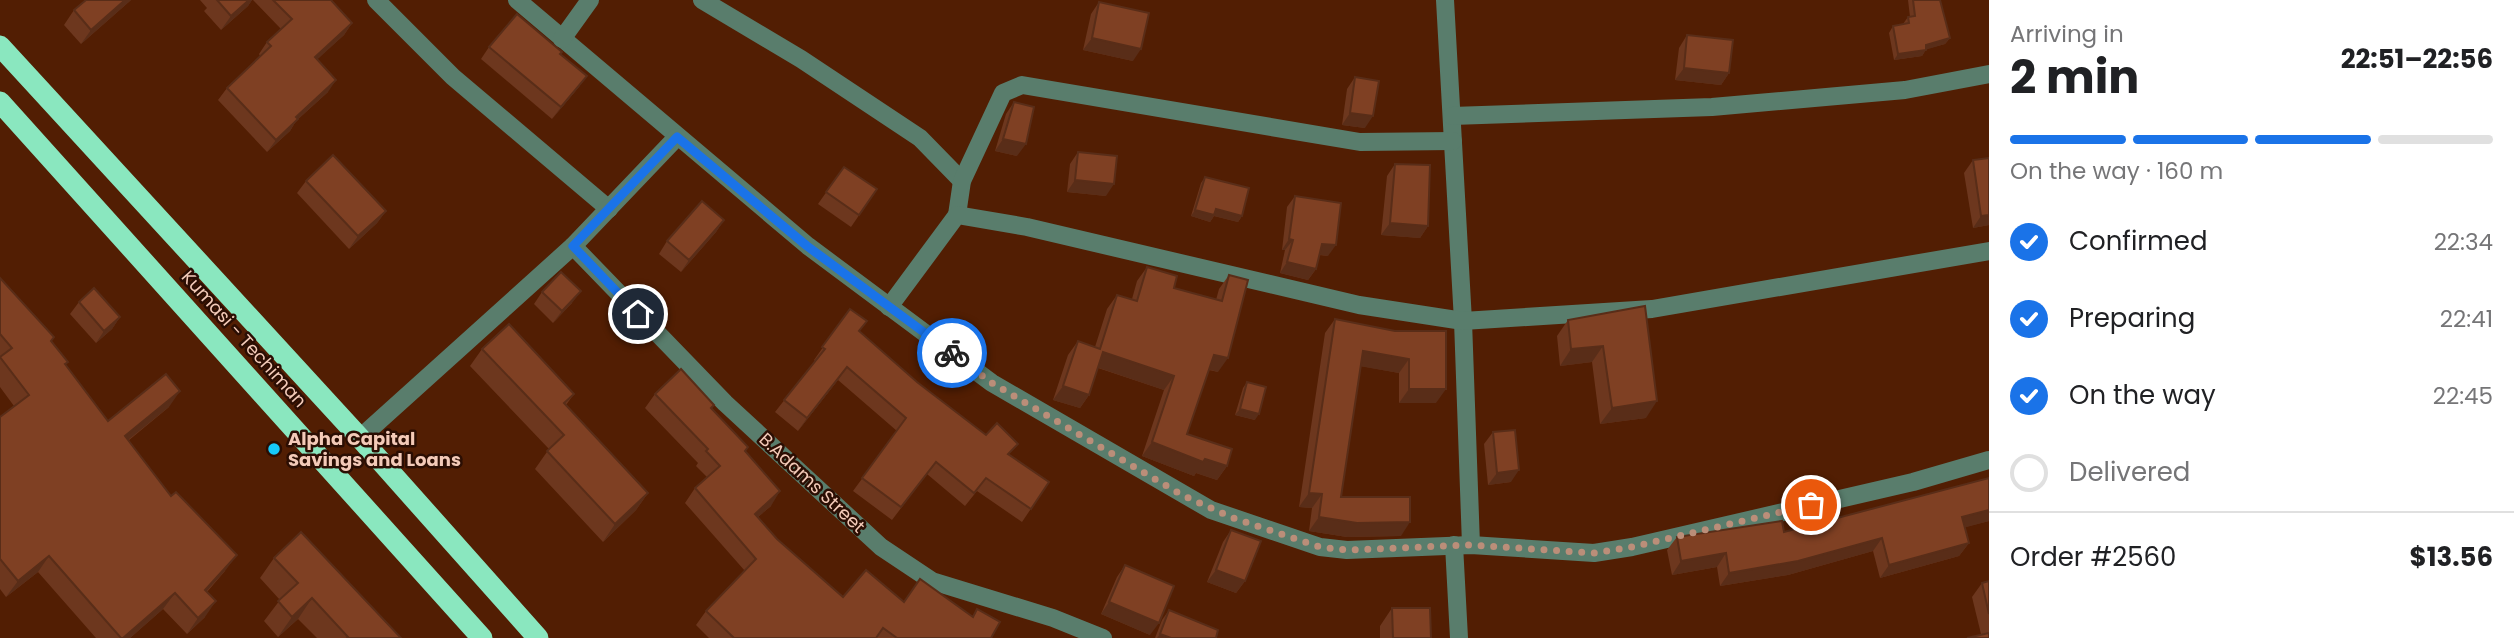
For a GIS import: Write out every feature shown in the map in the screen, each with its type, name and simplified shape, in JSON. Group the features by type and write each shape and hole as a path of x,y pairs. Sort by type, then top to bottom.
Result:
{"highway":[{"path":"0,46 360,438 538,638"},
{"name":"Kumasi - Techiman","path":"0,102 482,638"}],"lane":[{"path":"376,0 453,77 609,209"},
{"path":"517,0 807,246 992,383 1211,510 1320,547 1347,550 1462,545 1594,553 1632,547 1913,482 1989,460"},
{"path":"562,39 590,0"},
{"path":"702,0 780,46 920,138 962,181"},
{"path":"1445,0 1463,321 1460,638"},
{"path":"1452,116 1712,107 1905,90 1989,75"},
{"path":"889,307 957,215 962,181 1003,93 1022,85 1360,142 1453,141"},
{"path":"360,438 573,246 677,137"},
{"path":"957,215 1027,227 1359,305 1463,321 1652,309 1989,251"},
{"name":"B.Adams Street","path":"573,246 725,404 881,547 932,581 1054,618 1103,638"}],"building":[{"path":"86,0 125,0 91,30 74,10"},
{"path":"217,0 249,0 231,16"},
{"path":"273,0 331,0 352,23 315,57 336,80 296,117 298,119 276,140 227,88 271,46 267,42 292,19"},
{"path":"1913,0 1940,0 1950,38 1926,45 1926,50 1898,54 1893,26 1909,23 1908,17 1915,16"},
{"path":"1099,2 1149,13 1141,49 1092,38"},
{"path":"517,14 587,76 561,107 489,47"},
{"path":"1687,35 1733,40 1729,73 1684,68"},
{"path":"1355,77 1379,81 1373,116 1350,113"},
{"path":"1014,102 1034,107 1026,144 1003,139"},
{"path":"1078,152 1117,156 1114,184 1075,180"},
{"path":"333,155 386,211 358,236 306,181"},
{"path":"1989,158 1989,215 1981,216 1973,160"},
{"path":"1395,164 1430,165 1428,226 1390,223"},
{"path":"844,167 877,189 859,215 826,192"},
{"path":"1205,177 1249,188 1242,216 1216,209 1214,215 1195,210"},
{"path":"1295,196 1341,203 1336,245 1322,244 1316,269 1287,262 1293,240 1289,239"},
{"path":"702,201 724,220 689,260 667,241"},
{"path":"1147,267 1177,276 1174,288 1222,301 1229,275 1248,280 1228,358 1214,355 1187,434 1232,449 1227,466 1205,459 1203,462 1152,442 1174,376 1103,352 1089,395 1063,386 1078,341 1100,349 1117,295 1137,301"},
{"path":"561,272 581,291 562,311 542,292"},
{"path":"0,278 54,337 51,341 68,362 65,364 108,421 166,374 180,391 125,436 171,496 176,492 237,555 205,590 216,601 198,618 175,593 121,638 49,556 18,581 0,559 0,417 29,395 0,357 12,348 0,334"},
{"path":"94,288 120,317 104,331 79,302"},
{"path":"1645,306 1657,401 1612,408 1603,346 1571,349 1568,320"},
{"path":"850,309 867,321 859,331 917,382 986,435 997,423 1018,444 1008,454 1049,482 1031,509 986,478 974,493 936,462 901,507 862,478 906,418 847,367 807,418 784,400 825,349 822,347"},
{"path":"1335,319 1395,331 1446,331 1446,389 1409,389 1409,359 1363,351 1341,497 1410,497 1410,522 1357,523 1319,517 1322,494 1309,493"},
{"path":"509,324 574,394 564,403 648,493 615,524 547,451 564,435 482,349"},
{"path":"681,369 714,405 711,408 748,447 745,451 780,491 755,514 777,539 843,597 866,570 904,602 920,579 973,617 977,609 1000,622 991,638 897,638 883,628 876,638 734,638 706,611 756,559 695,488 720,466 706,451 708,449 655,394"},
{"path":"1247,382 1266,387 1259,414 1240,409"},
{"path":"1515,430 1519,470 1497,473 1493,432"},
{"path":"1989,478 1989,510 1962,517 1969,543 1889,565 1882,538 1798,561 1729,573 1726,553 1681,561 1677,537 1782,521 1784,532"},
{"path":"1231,530 1261,541 1245,581 1216,570"},
{"path":"301,532 401,638 347,638 312,598 292,617 278,601 298,583 274,558"},
{"path":"1125,565 1174,586 1159,623 1109,602"},
{"path":"1989,581 1989,614 1982,583"},
{"path":"1392,608 1430,608 1431,638 1393,638"},
{"path":"1169,610 1218,630 1216,638 1171,638 1160,634"},
{"path":"1989,633 1989,638 1967,638"}],"way so far":[{"path":"952,353 992,383 1182,495 1211,510 1320,547 1347,550 1471,545 1594,553 1632,547 1811,505"}],"place":[{"name":"Alpha Capital Savings and Loans","path":"274,449"}],"route":[{"path":"638,314 573,246 677,137 807,246 952,353"}]}
